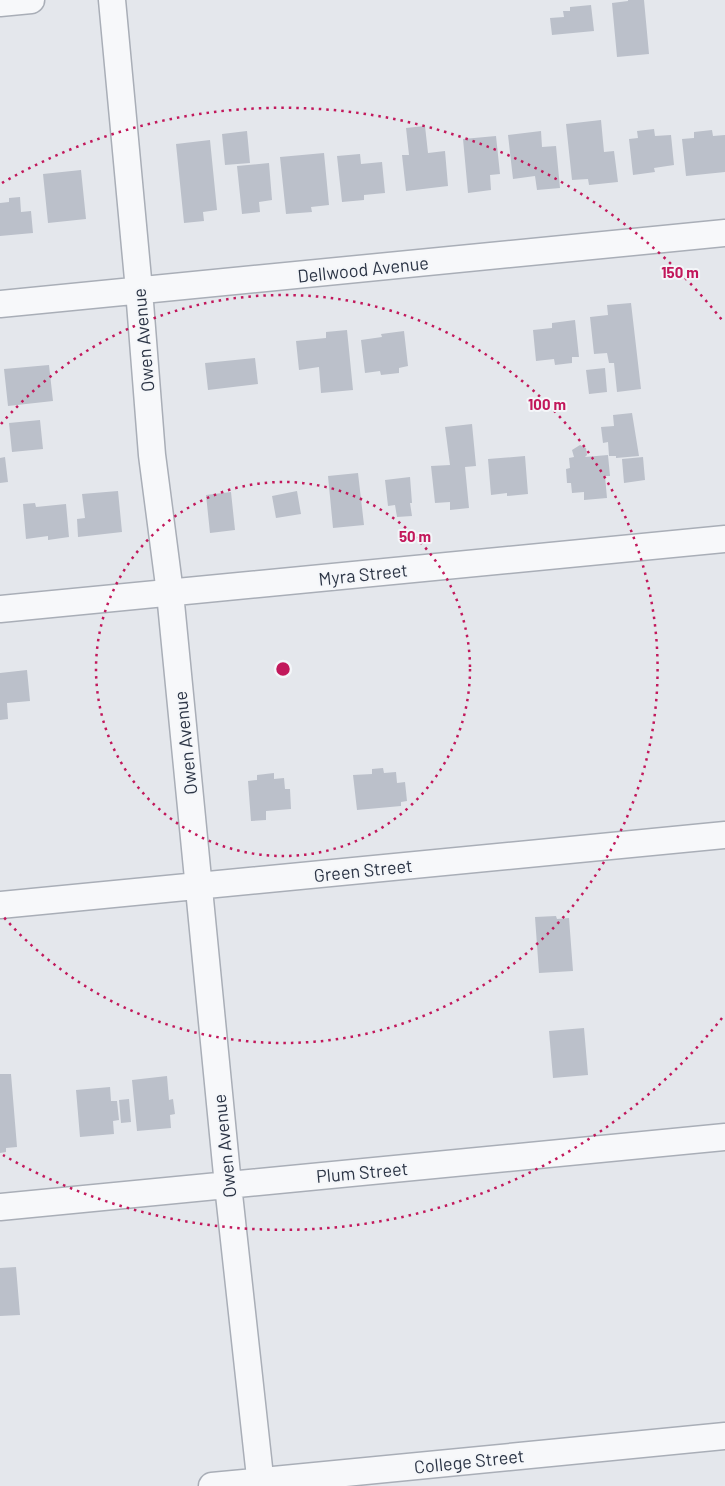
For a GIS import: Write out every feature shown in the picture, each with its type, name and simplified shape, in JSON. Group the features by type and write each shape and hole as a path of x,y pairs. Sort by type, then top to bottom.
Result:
{"street":[{"path":"0,3 31,0"},
{"name":"Owen Avenue","path":"112,0 152,455 170,593 228,1185 261,1484"},
{"name":"Dellwood Avenue","path":"0,304 725,233"},
{"name":"Myra Street","path":"0,609 725,539"},
{"name":"Green Street","path":"0,905 725,834"},
{"name":"Plum Street","path":"0,1207 725,1137"},
{"name":"College Street","path":"212,1486 261,1484 725,1436"}],"building":[{"path":"644,0 649,54 617,57 612,3"},
{"path":"591,5 594,31 552,35 550,18 564,17 563,11 570,11 570,7"},
{"path":"601,120 604,152 614,151 618,182 589,185 588,179 572,180 566,124"},
{"path":"425,126 428,153 445,151 448,186 406,191 402,155 409,155 406,128"},
{"path":"654,129 655,136 671,135 674,165 654,168 655,172 633,175 629,139 638,138 637,131"},
{"path":"712,130 713,136 725,135 725,172 686,176 682,139 694,138 694,132"},
{"path":"247,131 250,163 225,165 222,134"},
{"path":"541,131 542,147 556,146 560,188 537,190 535,176 513,179 508,135"},
{"path":"496,136 500,174 490,175 491,190 468,193 463,139"},
{"path":"210,140 217,210 203,212 204,221 184,223 176,144"},
{"path":"324,153 329,205 311,207 312,212 286,214 280,157"},
{"path":"360,154 361,164 382,162 385,193 364,195 364,200 342,202 337,156"},
{"path":"269,163 272,200 259,202 260,212 242,214 237,166"},
{"path":"81,170 86,219 48,223 43,174"},
{"path":"20,197 21,212 31,211 33,233 0,236 0,203 9,202 9,198"},
{"path":"631,303 641,389 617,392 614,363 609,363 607,353 594,354 590,317 608,315 607,305"},
{"path":"575,320 579,357 572,357 572,363 555,365 554,359 536,361 533,330 552,328 552,323"},
{"path":"347,330 353,390 321,393 319,367 299,370 296,341 326,338 326,332"},
{"path":"404,331 408,366 399,368 399,373 381,375 380,371 365,373 361,340 382,337 381,334"},
{"path":"255,358 258,384 208,390 205,363"},
{"path":"49,365 53,401 8,406 4,369"},
{"path":"605,368 607,392 589,394 586,370"},
{"path":"632,413 639,456 616,458 616,456 609,456 608,442 603,443 601,427 614,426 613,415"},
{"path":"40,420 43,449 12,452 9,423"},
{"path":"472,424 476,466 465,467 469,508 450,510 450,502 435,503 431,466 450,465 445,427"},
{"path":"580,445 586,448 587,455 585,457 608,455 610,476 605,476 607,498 584,500 584,492 572,493 571,483 567,483 566,469 570,468 569,458 574,457 572,450"},
{"path":"525,456 528,494 507,496 507,493 491,495 488,459"},
{"path":"5,457 8,482 0,483 0,458"},
{"path":"643,457 645,480 624,483 622,459"},
{"path":"358,473 364,525 333,528 328,476"},
{"path":"410,477 412,516 397,517 395,505 388,506 385,480"},
{"path":"118,491 122,532 78,537 77,519 85,518 82,494"},
{"path":"297,491 301,514 276,518 272,496"},
{"path":"231,492 235,530 210,533 206,495"},
{"path":"35,503 36,507 66,504 69,537 48,540 48,536 26,539 23,504"},
{"path":"27,670 30,701 7,703 8,719 0,720 0,673"},
{"path":"383,768 384,773 396,772 397,783 405,782 407,801 401,802 401,806 357,810 353,775 372,774 372,769"},
{"path":"274,773 274,779 284,778 285,789 290,789 291,809 266,811 266,820 251,821 248,781 257,780 257,775"},
{"path":"556,916 557,919 569,918 573,971 539,973 535,917"},
{"path":"584,1028 588,1075 553,1078 549,1031"},
{"path":"0,1074 11,1074 17,1147 6,1148 6,1152 0,1153"},
{"path":"167,1076 169,1100 173,1099 175,1114 170,1115 171,1128 137,1131 132,1080"},
{"path":"110,1087 111,1101 117,1101 119,1120 113,1121 114,1134 80,1137 76,1090"},
{"path":"129,1099 131,1122 121,1123 119,1100"},
{"path":"16,1267 20,1315 0,1316 0,1268"}]}
